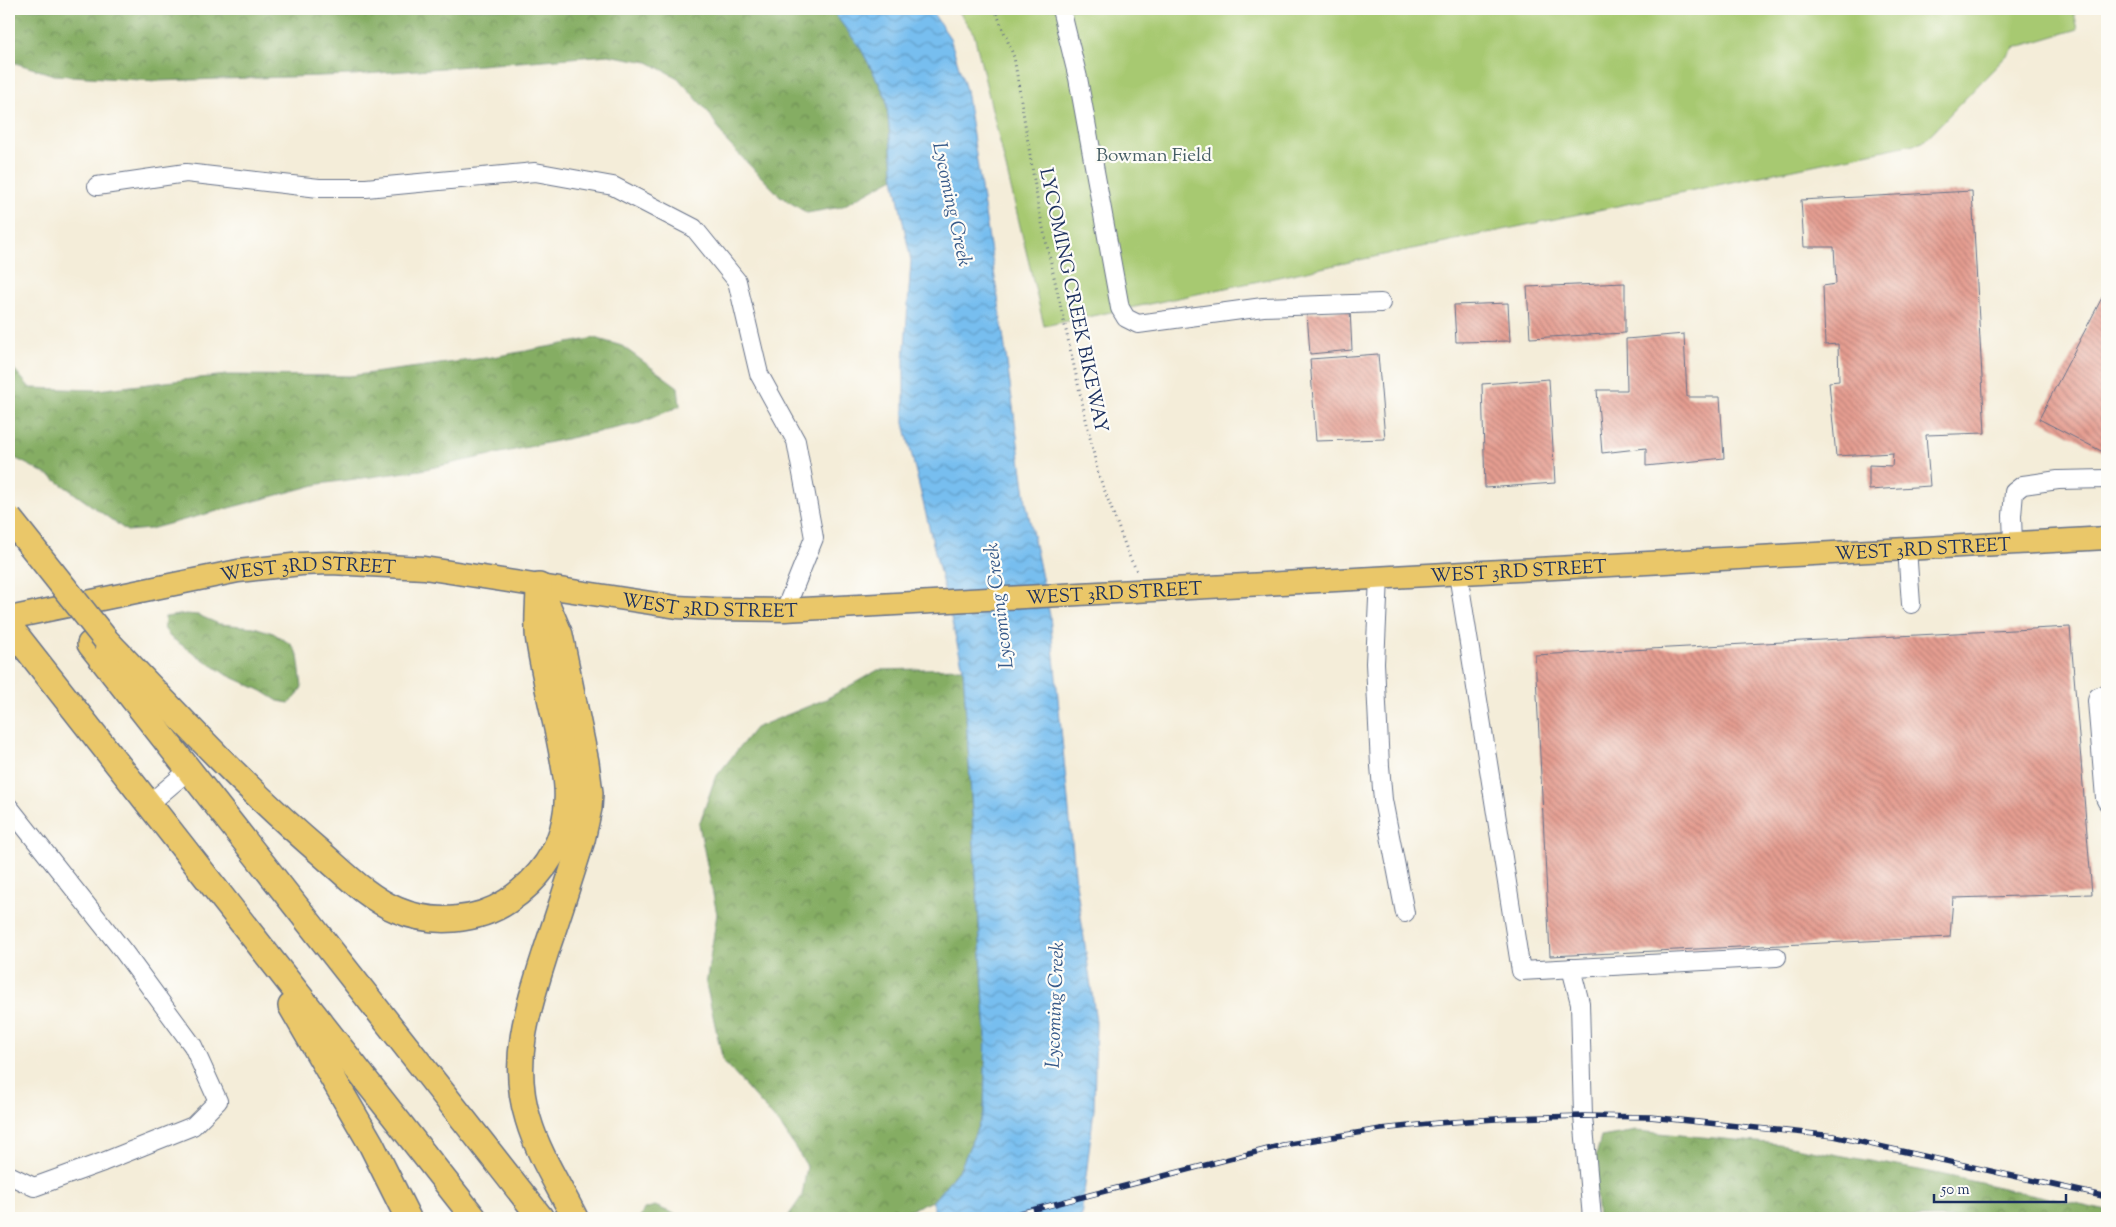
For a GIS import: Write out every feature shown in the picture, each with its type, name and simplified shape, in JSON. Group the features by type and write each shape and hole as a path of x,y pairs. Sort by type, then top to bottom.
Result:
{"highway":[{"path":"9,518 189,770 541,1218"},
{"path":"9,540 98,642 255,794 372,896 398,910 436,919 478,914 498,906 530,884 548,861 561,834 565,819 567,780 538,639 538,586"},
{"path":"538,586 560,635 586,762 590,793 587,823 527,1012 521,1048 521,1084 527,1118 533,1134 575,1218"},
{"path":"9,626 474,1218"},
{"path":"246,928 371,1144 408,1218"}],"main road":[{"name":"WEST 3RD STREET","path":"9,618 215,575 301,564 392,565 677,606 714,610 785,610 2107,538"}],"lane":[{"path":"1061,9 1080,87 1120,308 1126,318 1138,324 1263,307 1381,303"},
{"path":"97,186 186,173 320,188 366,188 535,172 613,186 694,228 737,281 759,374 796,441 814,538 785,610"},
{"path":"2013,543 2012,516 2014,492 2023,485 2058,480 2107,479"},
{"path":"1907,549 1911,604"},
{"path":"1458,574 1521,971 1777,957"},
{"path":"1378,578 1375,664 1382,800 1405,913"},
{"path":"2107,693 2098,697 2097,701 2105,798 2107,802"},
{"path":"149,804 189,770"},
{"path":"9,807 124,952 193,1046 218,1101 193,1126 43,1184 34,1187 9,1175"},
{"path":"1571,968 1580,1003 1583,1116 1592,1218"}],"path":[{"name":"LYCOMING CREEK BIKEWAY","path":"995,9 1014,57 1039,210 1098,473 1130,558 1148,591"}],"green space":[{"path":"9,9 831,9 861,49 886,97 894,178 841,207 807,213 780,196 727,142 709,113 678,78 648,62 608,55 353,75 157,81 54,75 9,61"},
{"name":"Bowman Field","path":"957,9 2073,9 2078,29 2014,48 1923,142 1044,326 974,34"},
{"path":"595,338 622,346 678,387 680,406 640,423 421,470 319,484 150,529 127,531 50,476 9,455 9,363 30,388 97,390 226,375 350,376 493,357"},
{"path":"186,614 198,615 219,624 254,627 273,633 292,645 298,655 302,687 296,697 289,703 278,701 262,691 225,674 170,637 164,628 165,617"},
{"path":"963,668 986,1034 984,1112 961,1167 933,1201 886,1218 787,1218 802,1196 807,1166 781,1126 723,1061 706,984 717,914 699,825 715,778 755,728 826,699 878,670"},
{"path":"1636,1131 1779,1144 1935,1173 2107,1211 2107,1218 1598,1218 1593,1167 1601,1137"},
{"path":"655,1206 684,1218 640,1218 644,1209"}],"water":[{"name":"Lycoming Creek","path":"831,9 930,9 950,38 966,90 999,304 1026,502 1050,616 1076,883 1096,1021 1094,1109 1081,1218 933,1218 933,1201 961,1167 984,1112 986,1034 963,668 904,423 904,361 911,261 894,178 886,97 861,49"}],"building":[{"path":"1972,191 1985,433 1926,435 1930,486 1869,490 1869,465 1892,466 1893,453 1836,456 1829,382 1839,381 1838,344 1825,345 1823,286 1836,284 1834,247 1804,247 1801,200"},
{"path":"1625,283 1625,333 1530,338 1527,287"},
{"path":"2107,288 2107,454 2039,419"},
{"path":"1508,303 1510,341 1456,342 1454,305"},
{"path":"1350,310 1352,350 1310,354 1307,313"},
{"path":"1684,334 1687,397 1720,397 1724,458 1646,466 1646,448 1602,453 1597,390 1627,390 1626,339"},
{"path":"1378,354 1385,439 1316,441 1310,359"},
{"path":"1549,379 1555,483 1485,488 1482,384"},
{"path":"2070,627 2092,894 1953,898 1950,937 1550,956 1535,655"}],"railway":[{"path":"1001,1218 1283,1145 1381,1129 1438,1123 1510,1118 1583,1116 1650,1117 1834,1136 2107,1197"}]}
